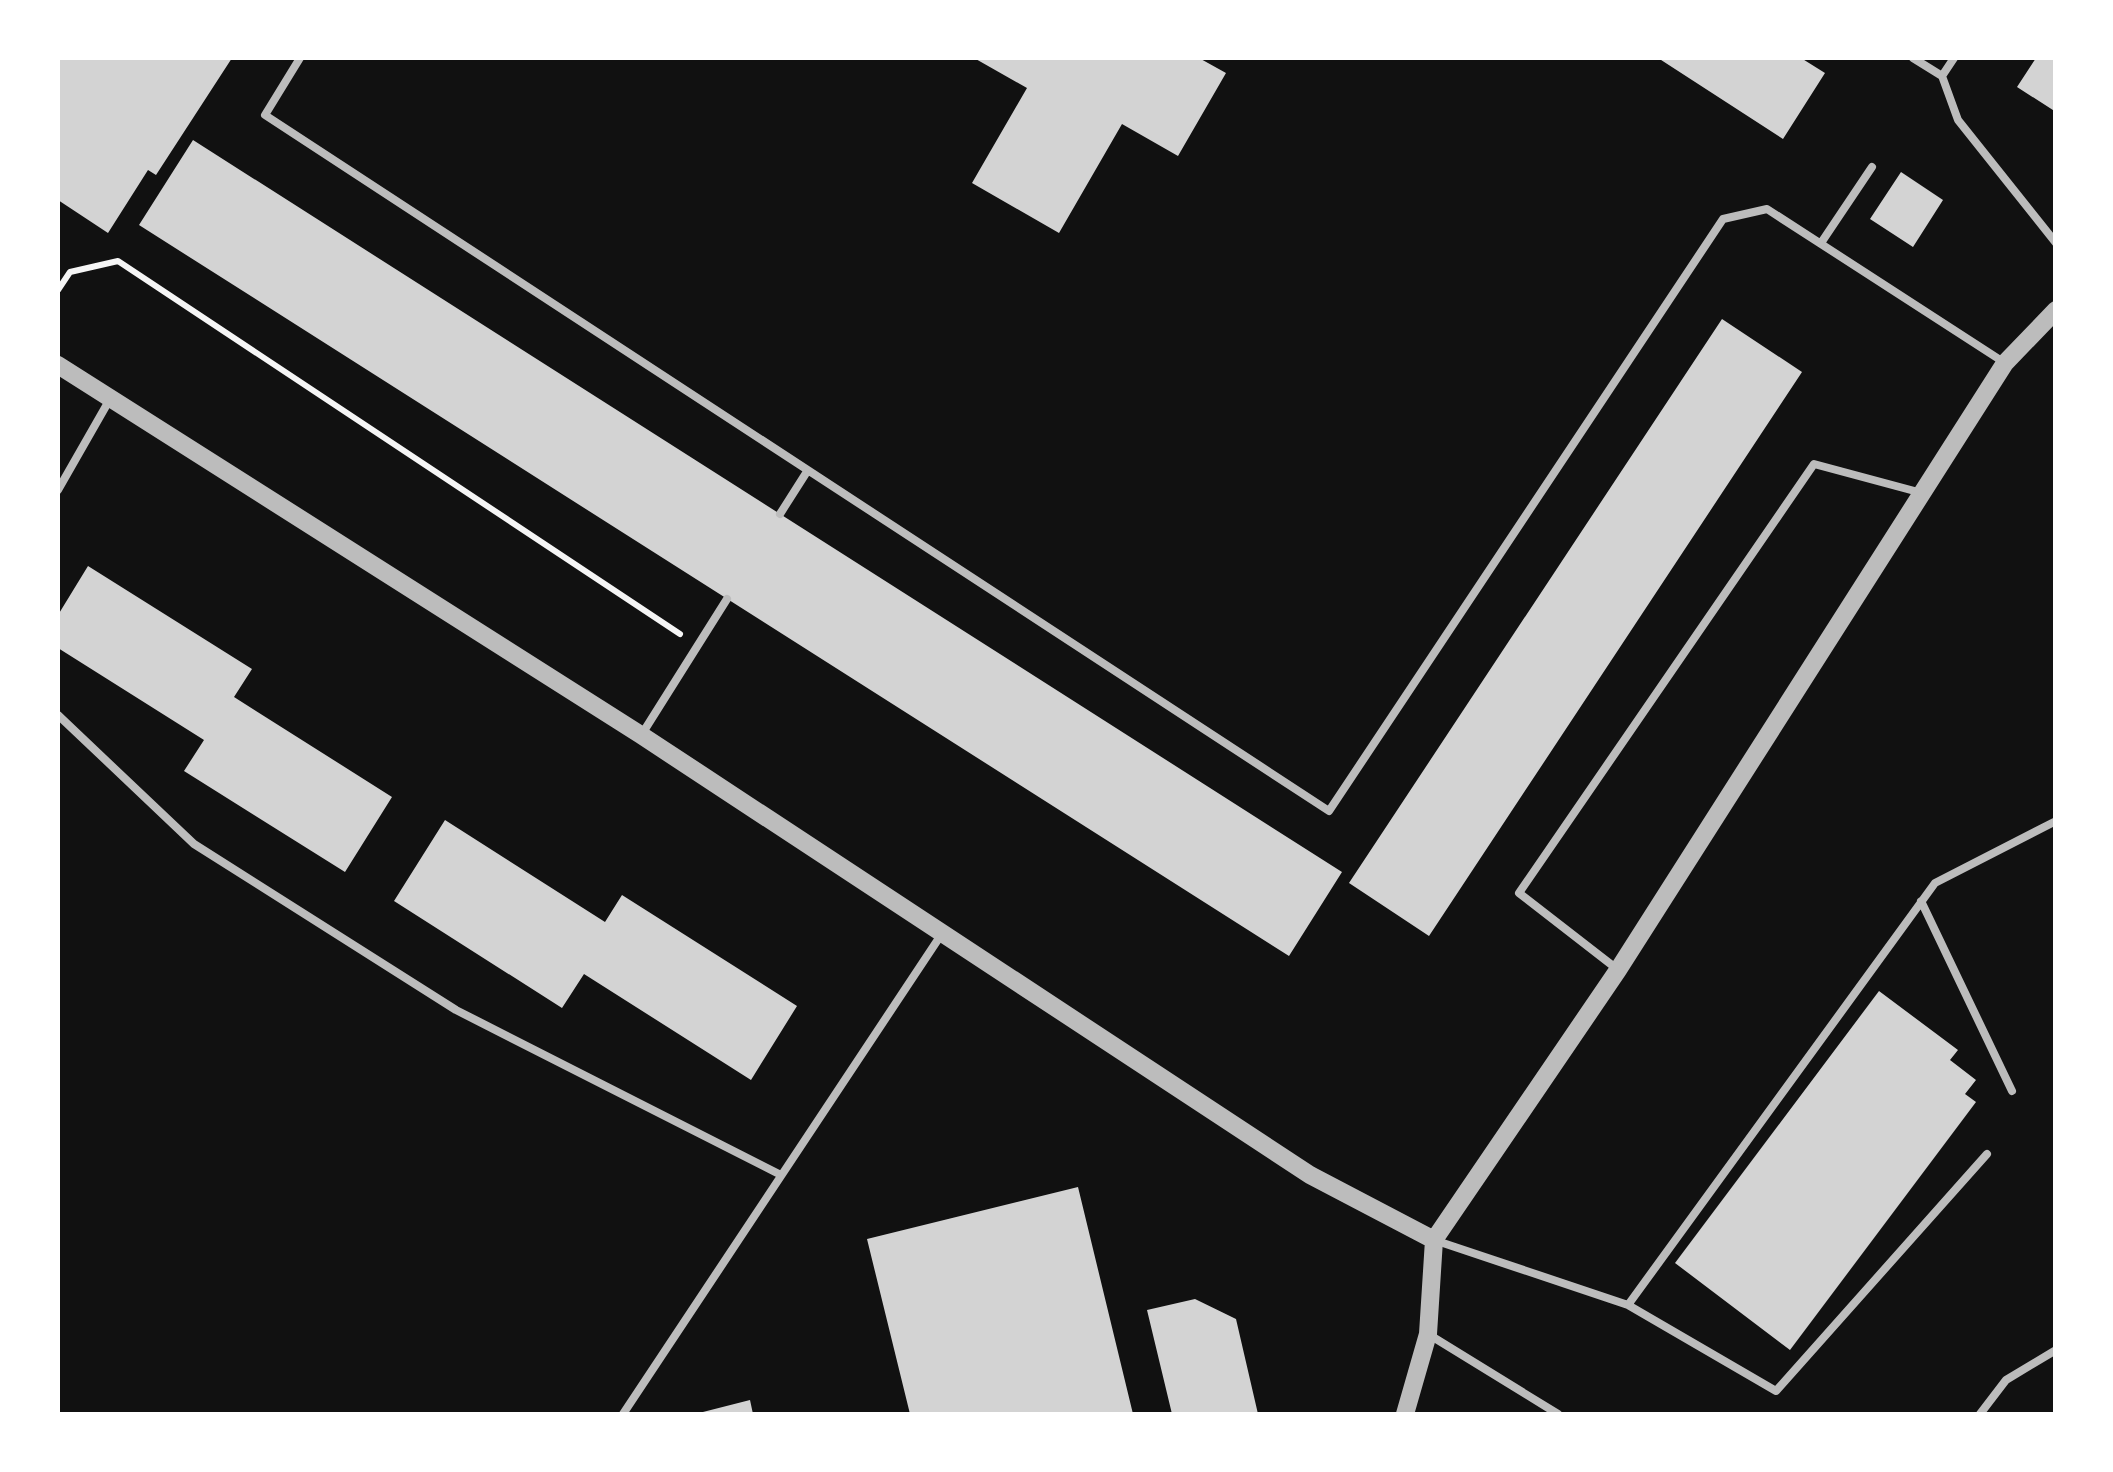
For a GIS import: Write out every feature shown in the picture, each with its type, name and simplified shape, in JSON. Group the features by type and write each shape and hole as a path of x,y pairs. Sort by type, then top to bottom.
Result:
{"street":[{"path":"1405,1414 1428,1334 1434,1240 1618,970 2005,363 2056,310"},
{"path":"58,365 641,735 1310,1175 1434,1240"}],"lane":[{"path":"300,58 264,114 1328,811 1723,219 1767,208 2005,363"},
{"path":"1913,58 1942,76 1958,120 2056,243"},
{"path":"1942,76 1954,58"},
{"path":"1820,243 1872,167"},
{"path":"58,490 110,399"},
{"path":"1618,970 1520,893 1814,464 1922,493"},
{"path":"780,514 808,470"},
{"path":"641,735 728,598"},
{"path":"58,714 194,844 456,1010 779,1174"},
{"path":"1628,1305 1935,882 2056,821"},
{"path":"1922,902 2012,1091"},
{"path":"622,1414 942,935"},
{"path":"1434,1240 1628,1305 1776,1392 1987,1154"},
{"path":"1428,1334 1552,1413"},
{"path":"1980,1414 2006,1380 2056,1350"}],"path":[{"path":"58,290 70,272 118,260 698,646"}],"building":[{"path":"58,58 232,58 156,175 148,170 108,233 58,200"},
{"path":"974,58 1199,58 1226,73 1178,156 1122,124 1059,233 972,183 1027,88"},
{"path":"1658,58 1801,58 1825,73 1783,139"},
{"path":"2036,58 2056,58 2056,112 2017,87"},
{"path":"193,140 1342,872 1289,956 139,225"},
{"path":"1901,172 1943,200 1913,247 1870,219"},
{"path":"1722,319 1802,372 1429,936 1349,883"},
{"path":"88,566 252,669 234,697 392,797 345,872 184,771 204,740 58,648 58,615"},
{"path":"445,820 605,922 622,895 797,1006 751,1080 584,974 562,1008 394,901"},
{"path":"1879,991 1958,1050 1950,1060 1976,1080 1965,1094 1976,1102 1790,1350 1675,1263"},
{"path":"1078,1187 1133,1414 910,1414 867,1239"},
{"path":"1195,1299 1236,1319 1258,1414 1172,1414 1147,1310"},
{"path":"750,1400 753,1414 699,1414 699,1413"}]}
